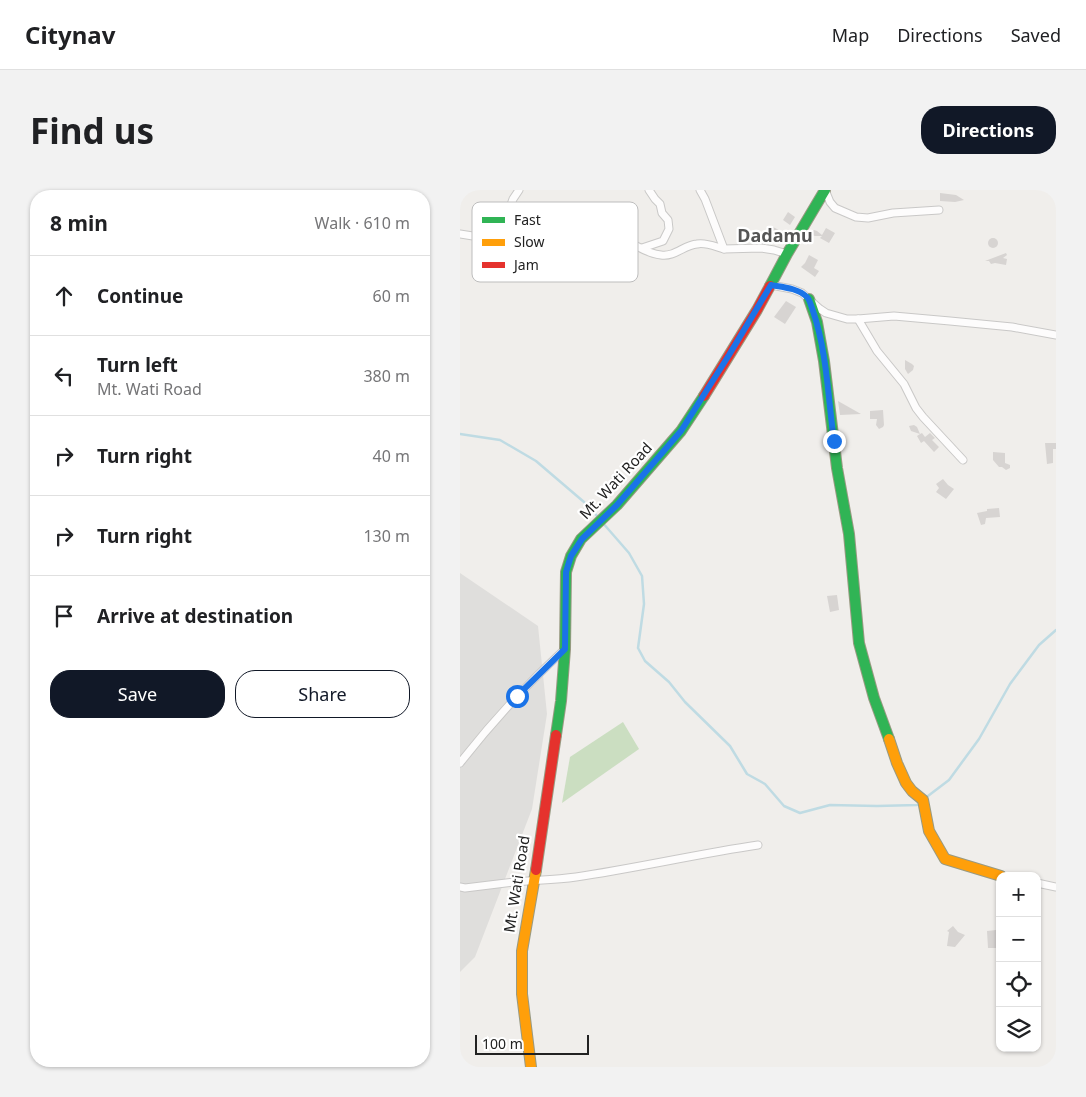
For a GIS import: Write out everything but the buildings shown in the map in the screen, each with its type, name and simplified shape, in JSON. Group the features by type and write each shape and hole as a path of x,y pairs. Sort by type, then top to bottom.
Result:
{"street":[{"path":"512,202 519,190"},
{"path":"642,248 663,241 669,228 668,220 662,213 660,204 649,190"},
{"path":"700,190 724,249"},
{"path":"825,190 835,208 856,217 868,218 893,213 939,210"},
{"name":"Mt. Wati Road","path":"531,1067 522,994 522,951 561,701 565,649 566,572 571,556 582,539 617,505 681,431 771,285 825,190"},
{"path":"460,232 472,236"},
{"path":"638,246 662,256 675,254 688,246 700,243 724,249 762,248 787,254"},
{"path":"771,285 802,293 826,313 847,319 894,316 1012,327 1056,335"},
{"path":"809,299 817,322 824,361 837,468 849,534 859,643 874,698 906,784 923,800 929,831 945,859 996,874"},
{"path":"858,319 877,351 904,384 916,408 963,460"},
{"path":"460,763 517,696 565,649"},
{"path":"460,887 558,879 758,845"},
{"path":"1041,884 1056,887"}],"shaded area":[{"path":"460,573 538,626 547,714 532,809 475,957 460,972"}],"green space":[{"path":"623,722 639,749 562,803 570,757"}],"waterway":[{"path":"460,434 500,440 536,461 584,502 599,518"},
{"path":"602,522 629,553 642,576 644,604 638,648 645,661 669,682 685,702 730,746 747,774 765,784 784,806 800,813 830,805 877,806 917,805 920,803"},
{"path":"924,799 949,780 979,739 1010,684 1039,645 1056,630"}],"traffic: fast":[{"path":"770,286 825,190"},
{"path":"809,299 817,322 824,361 837,468 849,534 859,643 874,698 889,739"},
{"path":"556,735 565,649 566,572 571,556 581,539 617,505 681,431 704,396"}],"traffic: slow":[{"path":"889,739 906,783 923,800 929,831 945,859 996,874"},
{"path":"531,1067 522,994 522,951 536,870"}],"traffic: jam":[{"path":"704,396 770,286"},
{"path":"536,870 556,735"}],"district":[{"name":"Dadamu","path":"775,236"}],"route":[{"path":"517,696 565,649 566,572 571,556 582,539 617,505 681,431 771,285 792,289 802,293 809,299 819,332 834,441"}]}
